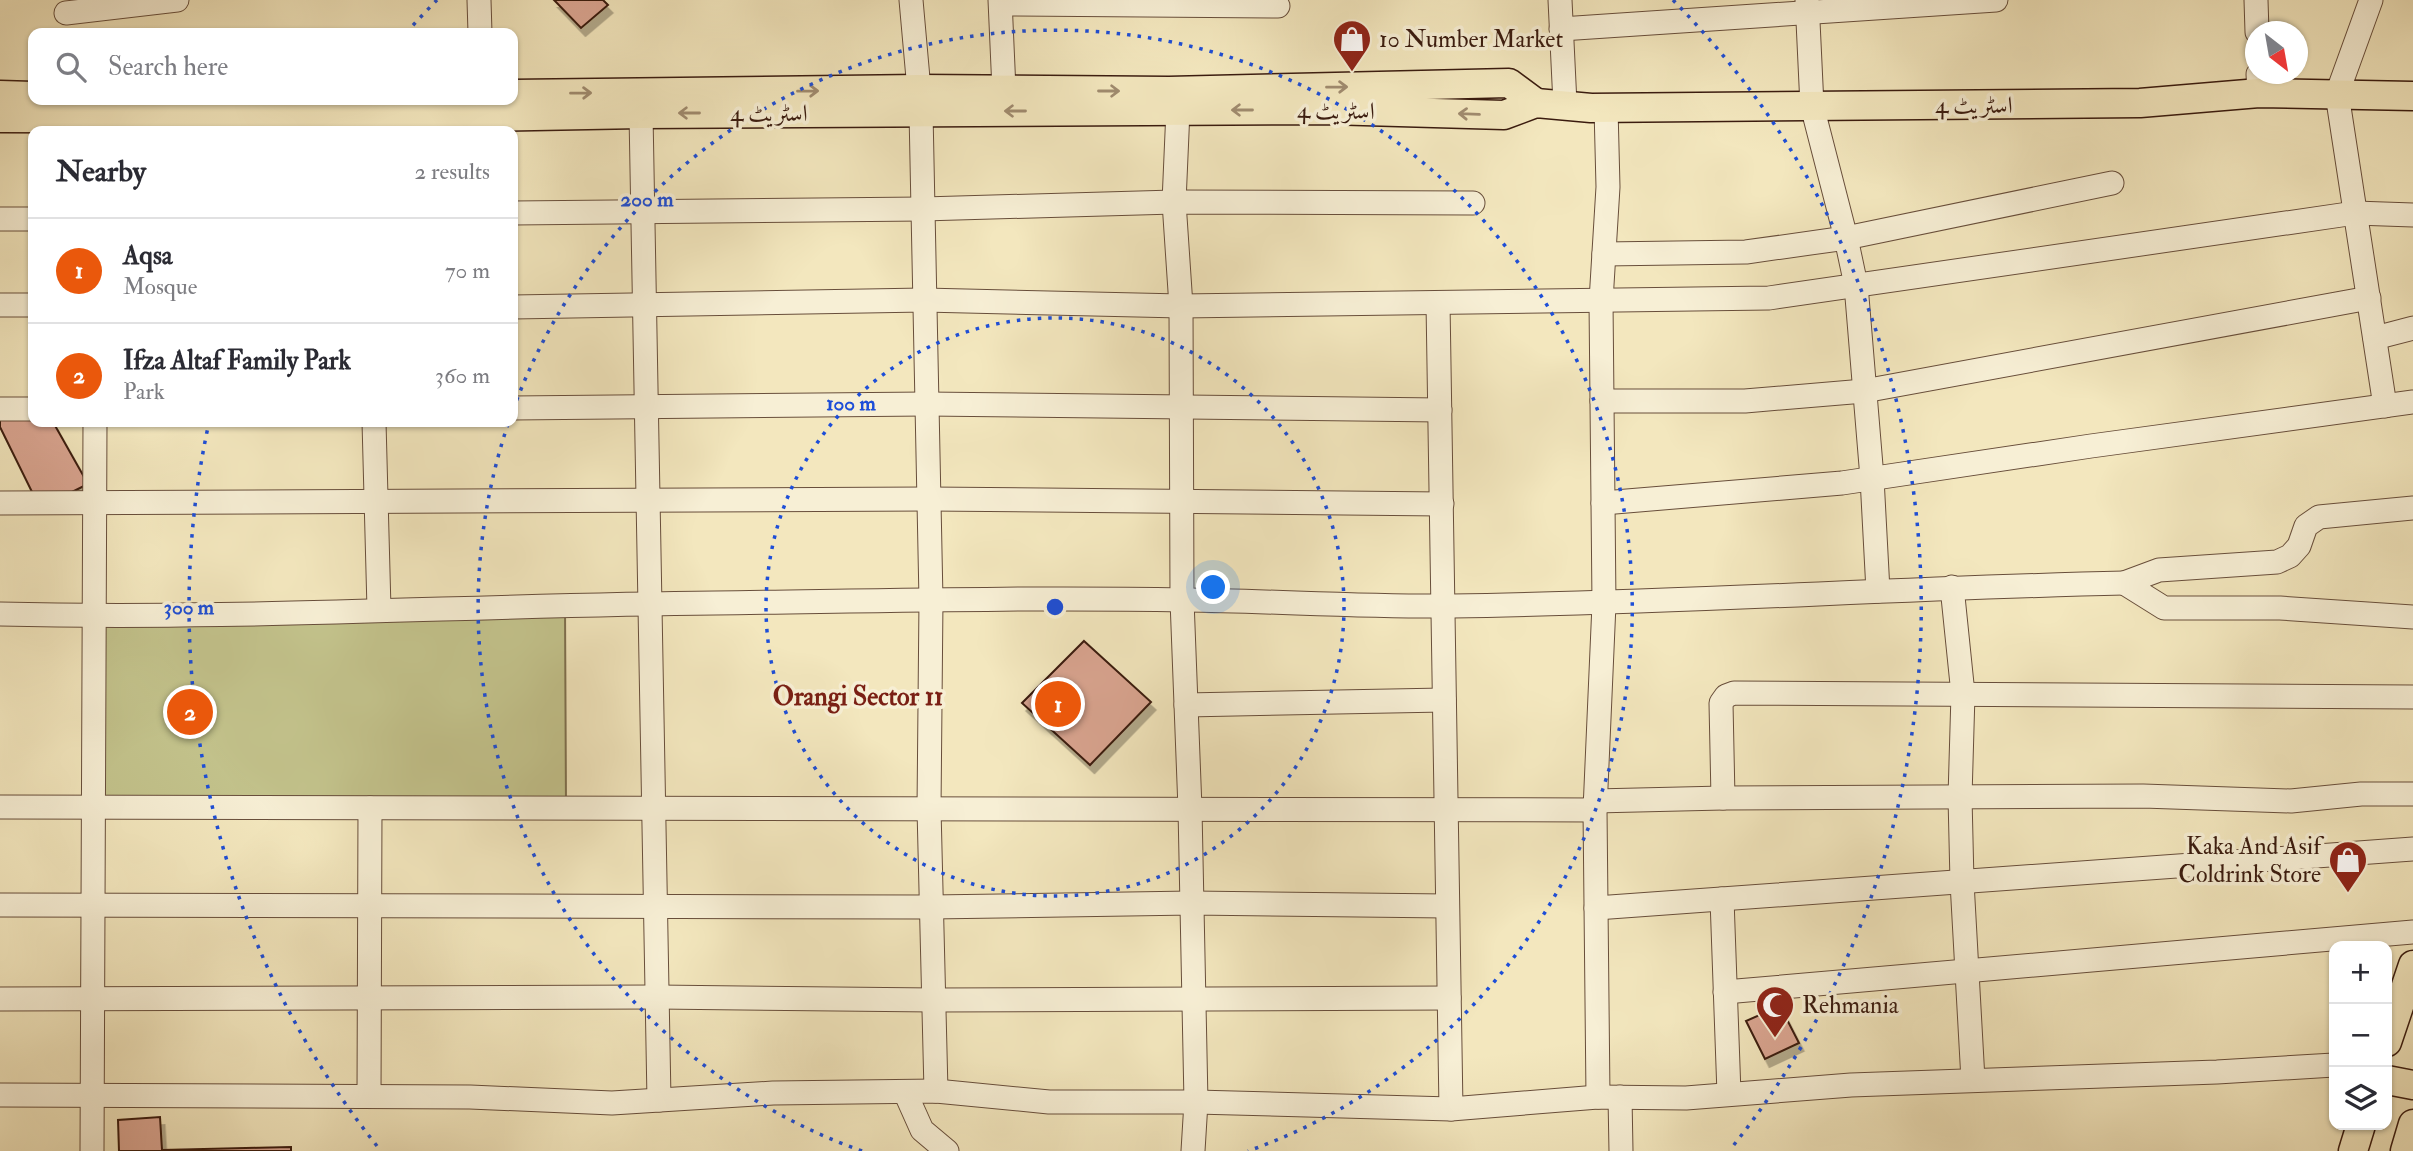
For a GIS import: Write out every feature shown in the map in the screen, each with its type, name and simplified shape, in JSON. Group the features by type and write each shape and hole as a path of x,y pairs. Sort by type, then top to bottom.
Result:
{"main road":[{"name":"اسٹریٹ 4","path":"0,118 481,109 640,114 920,101 1004,90 1183,91 1510,83 1536,103"},
{"name":"اسٹریٹ 4","path":"518,94 920,101 1178,110 1504,114 1536,103 1606,107 2140,103 2253,84"},
{"name":"اسٹریٹ 4","path":"2266,84 2337,94 2413,96"},
{"path":"0,95 28,96"},
{"path":"2392,1027 2413,965"},
{"path":"2392,1062 2413,1064"},
{"path":"2392,1081 2413,1085"},
{"path":"2405,1151 2413,1124"},
{"path":"2353,1151 2359,1130"}],"street":[{"path":"66,15 177,0"},
{"path":"479,0 480,28"},
{"path":"911,0 920,101 932,600 929,809 936,1091"},
{"path":"1560,0 1565,104"},
{"path":"1561,29 1807,7 1996,0"},
{"path":"2256,0 2257,21"},
{"path":"2371,0 2337,94 2385,406"},
{"path":"1004,90 1000,2 1278,6"},
{"path":"1807,7 1812,106 1856,285 1872,478 1878,591"},
{"path":"1606,107 1608,187 1601,301 1604,604 1595,806 1596,908 1609,1097 1621,1151"},
{"path":"1178,110 1174,202 1181,306 1182,600 1190,810 1196,1102 1193,1151"},
{"path":"640,114 659,1100"},
{"path":"1604,254 1746,251 1846,238 2112,183"},
{"path":"518,213 923,209 1174,202 1474,203"},
{"path":"518,307 924,300 1181,306 1769,298 2355,213 2413,215"},
{"path":"0,219 28,219"},
{"path":"1602,401 1745,401 1864,391 2369,298"},
{"path":"1438,303 1451,1109"},
{"path":"0,305 28,305"},
{"path":"2375,338 2413,328"},
{"path":"1602,503 1842,483 2413,402"},
{"path":"518,408 926,404 1440,411"},
{"path":"0,409 28,409"},
{"path":"92,1151 95,427"},
{"path":"374,427 379,610"},
{"path":"0,503 929,499 1441,504"},
{"path":"0,614 94,616 650,603 932,600 1182,600 1443,606 1604,604 1952,587 2124,583 2159,570 2277,562 2290,556 2300,546 2306,526 2319,517 2413,508"},
{"path":"2124,583 2164,608 2280,608 2413,617"},
{"path":"1952,587 1963,694 1960,797 1962,882 1973,1080"},
{"path":"1723,798 1721,703 1726,696 1734,693 2413,697"},
{"path":"1186,705 1444,700"},
{"path":"0,807 1447,811 1723,798 2143,796 2291,801 2361,794 2413,794"},
{"path":"369,1096 370,808"},
{"path":"1596,908 2413,849"},
{"path":"1722,899 1729,1094"},
{"path":"0,905 655,904 931,907 1192,903 1447,906"},
{"path":"1725,992 2413,932"},
{"path":"0,999 1449,998"},
{"path":"0,1095 470,1097 612,1103 773,1093 936,1091 1049,1102 1196,1102 1451,1109 1609,1097 1686,1098 1851,1085 2329,1065"},
{"path":"905,1092 922,1130 947,1151"}],"green space":[{"path":"565,605 566,808 94,807 94,616"}],"building":[{"path":"554,0 603,0 608,5 581,28"},
{"path":"0,416 28,416 28,427 56,427 88,484 60,498 35,498 0,427"},
{"path":"1084,641 1151,702 1090,765 1022,703"},
{"path":"1780,1006 1799,1043 1765,1059 1746,1021"},
{"path":"160,1117 162,1150 291,1147 291,1151 119,1151 118,1120"}],"place":[{"name":"10 Number Market","path":"1352,73"},
{"name":"Aqsa","path":"1058,704"},
{"name":"Ifza Altaf Family Park","path":"190,712"},
{"name":"Kaka And Asif Coldrink Store","path":"2348,894"},
{"name":"Rehmania","path":"1775,1039"}],"district":[{"name":"Orangi Sector 11","path":"858,697"}]}
